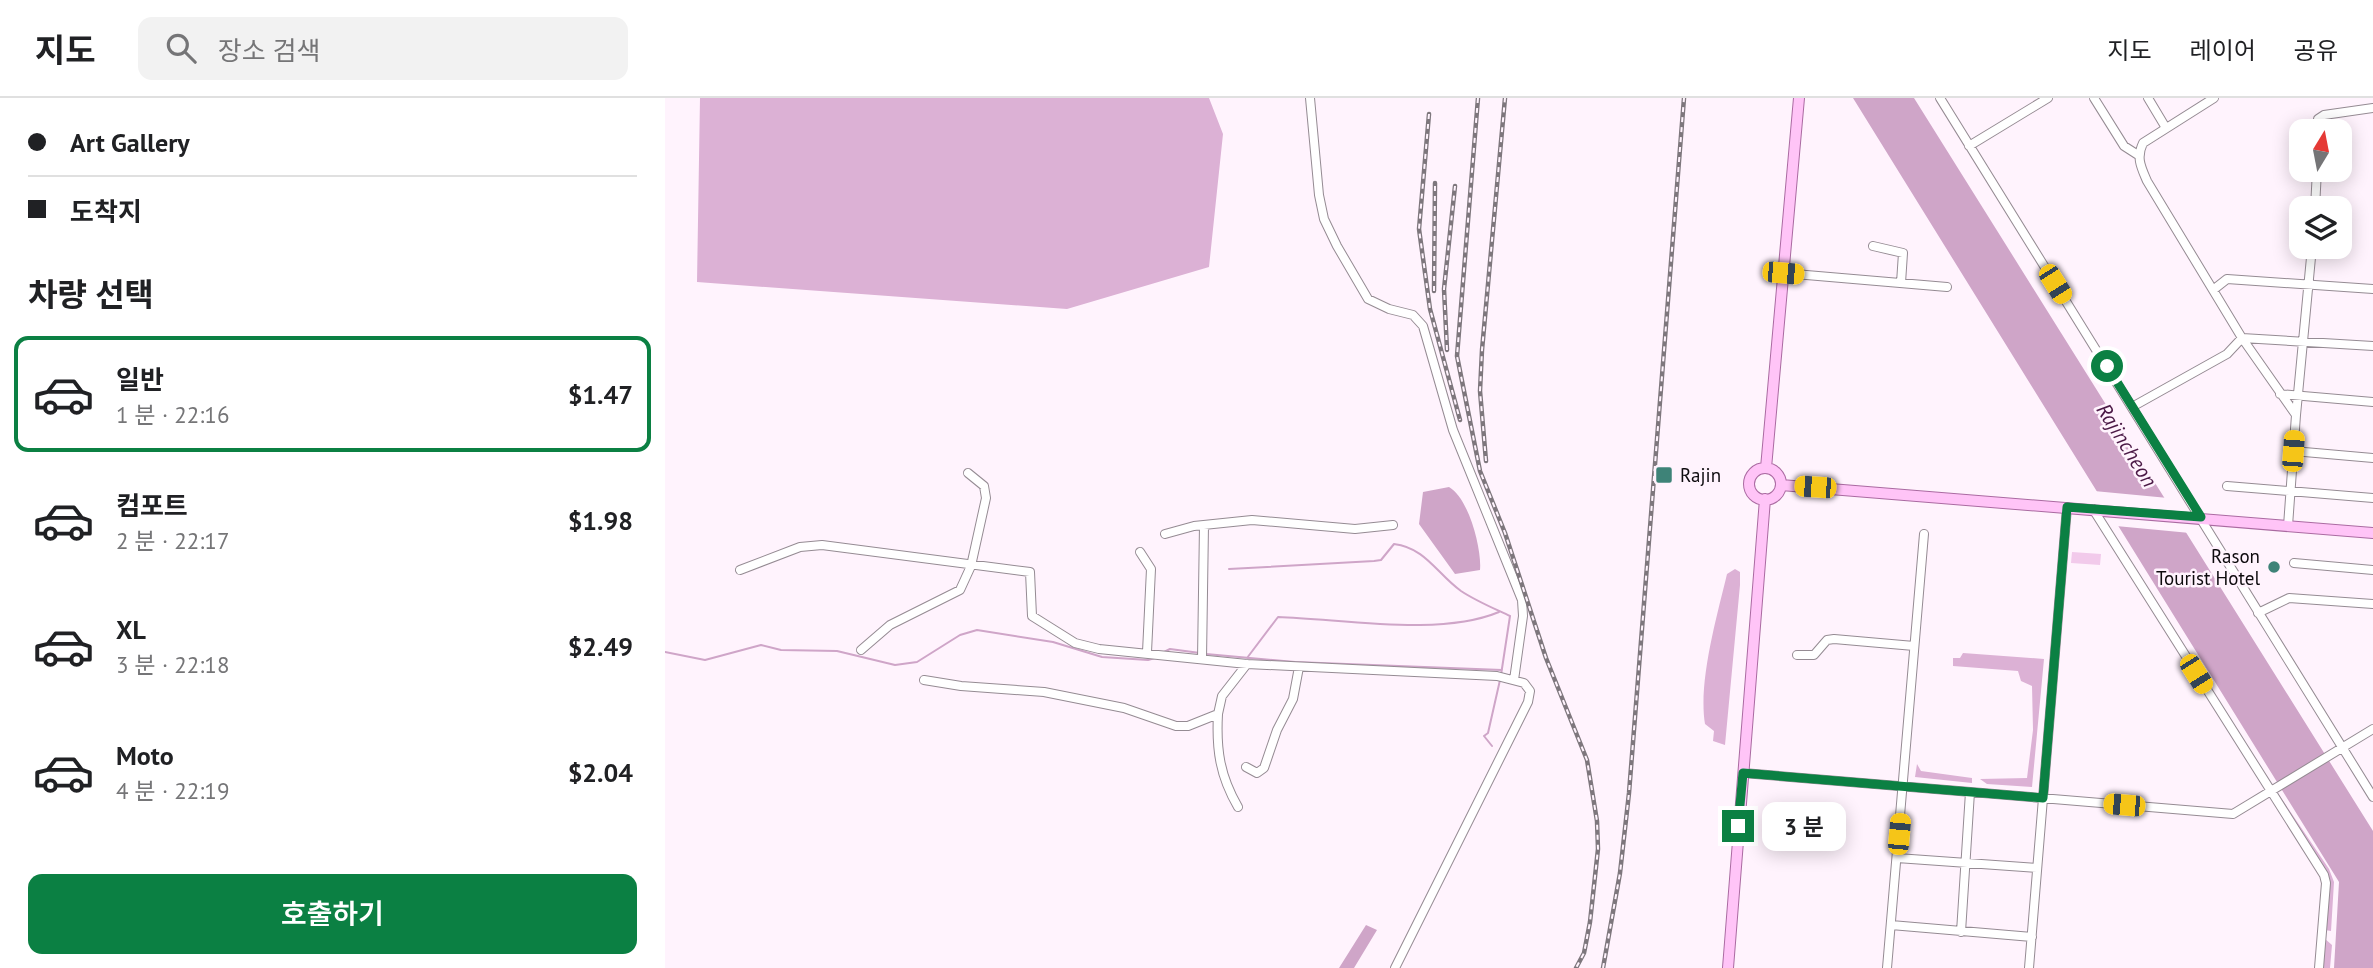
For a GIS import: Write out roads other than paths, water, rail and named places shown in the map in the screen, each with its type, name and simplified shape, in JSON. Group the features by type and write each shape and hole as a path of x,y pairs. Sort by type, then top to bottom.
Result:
{"main road":[{"path":"1766,468 1799,98"},
{"path":"1766,468 1777,473 1781,485 1776,496 1765,499 1754,494 1750,483 1755,472 1766,468"},
{"path":"1781,485 2373,533"},
{"path":"1728,968 1765,499"}],"street":[{"path":"1310,98 1319,195 1324,219 1351,273 1368,299 1389,309 1413,315 1423,326 1453,430 1519,592 1523,616 1514,680"},
{"path":"1940,98 2373,797"},
{"path":"1969,146 2048,98"},
{"path":"2094,98 2124,146 2138,155 2147,181 2242,338 2296,415"},
{"path":"2148,98 2166,128"},
{"path":"2138,155 2143,143 2212,99"},
{"path":"2318,119 2323,115 2373,108"},
{"path":"1873,246 1903,253 1901,283"},
{"path":"2288,526 2311,259"},
{"path":"1783,273 1947,287"},
{"path":"2213,290 2227,279 2373,289"},
{"path":"2132,407 2227,354 2242,338 2373,346"},
{"path":"2280,394 2373,402"},
{"path":"2293,451 2373,458"},
{"path":"861,650 890,625 960,590 971,566 986,498 983,486 968,473"},
{"path":"2227,486 2373,498"},
{"path":"2029,968 2067,507"},
{"path":"2099,509 2326,883 2319,968"},
{"path":"1164,534 1204,525 1275,521 1355,529 1393,524"},
{"path":"1202,659 1204,525"},
{"path":"1887,968 1924,534"},
{"path":"740,570 800,547 822,545 915,555 971,566 1030,572 1032,616 1075,643 1098,649 1299,667 1441,673 1524,683 1531,691 1528,702 1395,968"},
{"path":"1140,552 1151,569 1156,653"},
{"path":"2294,563 2373,570"},
{"path":"2258,612 2289,598 2373,604"},
{"path":"1797,655 1814,655 1827,640 1834,639 1914,646"},
{"path":"1238,807 1220,769 1216,747 1218,714 1222,696 1247,663"},
{"path":"1246,767 1257,773 1264,768 1277,730 1293,699 1299,667"},
{"path":"924,680 961,686 1044,692 1124,708 1176,726 1188,726 1218,714"},
{"path":"1743,773 2232,814 2373,729"},
{"path":"1961,932 1970,792"},
{"path":"1896,858 2037,867"},
{"path":"1891,925 2032,937"}],"water":[{"name":"Rajincheon","path":"1853,98 1914,98 2373,831 2373,968 2334,968 2339,882"},
{"path":"1449,487 1463,502 1473,525 1480,570 1455,574 1419,524 1423,492"},
{"path":"1366,925 1377,930 1354,968 1339,968"}],"waterway":[{"path":"1229,569 1374,561 1381,560 1394,544 1405,546 1423,556 1461,591 1510,616 1501,675"},
{"path":"1247,658 1278,617 1420,625 1448,624 1499,612"},
{"path":"665,652 705,660 761,645 781,650 837,651 895,665 917,662 960,635 977,630 1053,642 1102,657 1148,660 1155,658"},
{"path":"1162,653 1170,649 1200,653"},
{"path":"1206,654 1295,662 1502,670"},
{"path":"1492,746 1484,736 1488,733 1500,680"}],"railway":[{"path":"1478,98 1457,356 1480,471 1505,533 1546,658 1587,760 1597,821 1598,849 1590,922 1584,953 1576,968"},
{"path":"1486,461 1480,391 1482,350 1505,98"},
{"path":"1603,968 1620,873 1629,793 1684,98"},
{"path":"1429,114 1419,229 1430,309 1460,420"},
{"path":"1434,291 1435,183"},
{"path":"1447,350 1444,289 1455,186"}],"place":[{"name":"Rajin","path":"1664,475"},
{"name":"Rason Tourist Hotel","path":"2274,567"}]}
